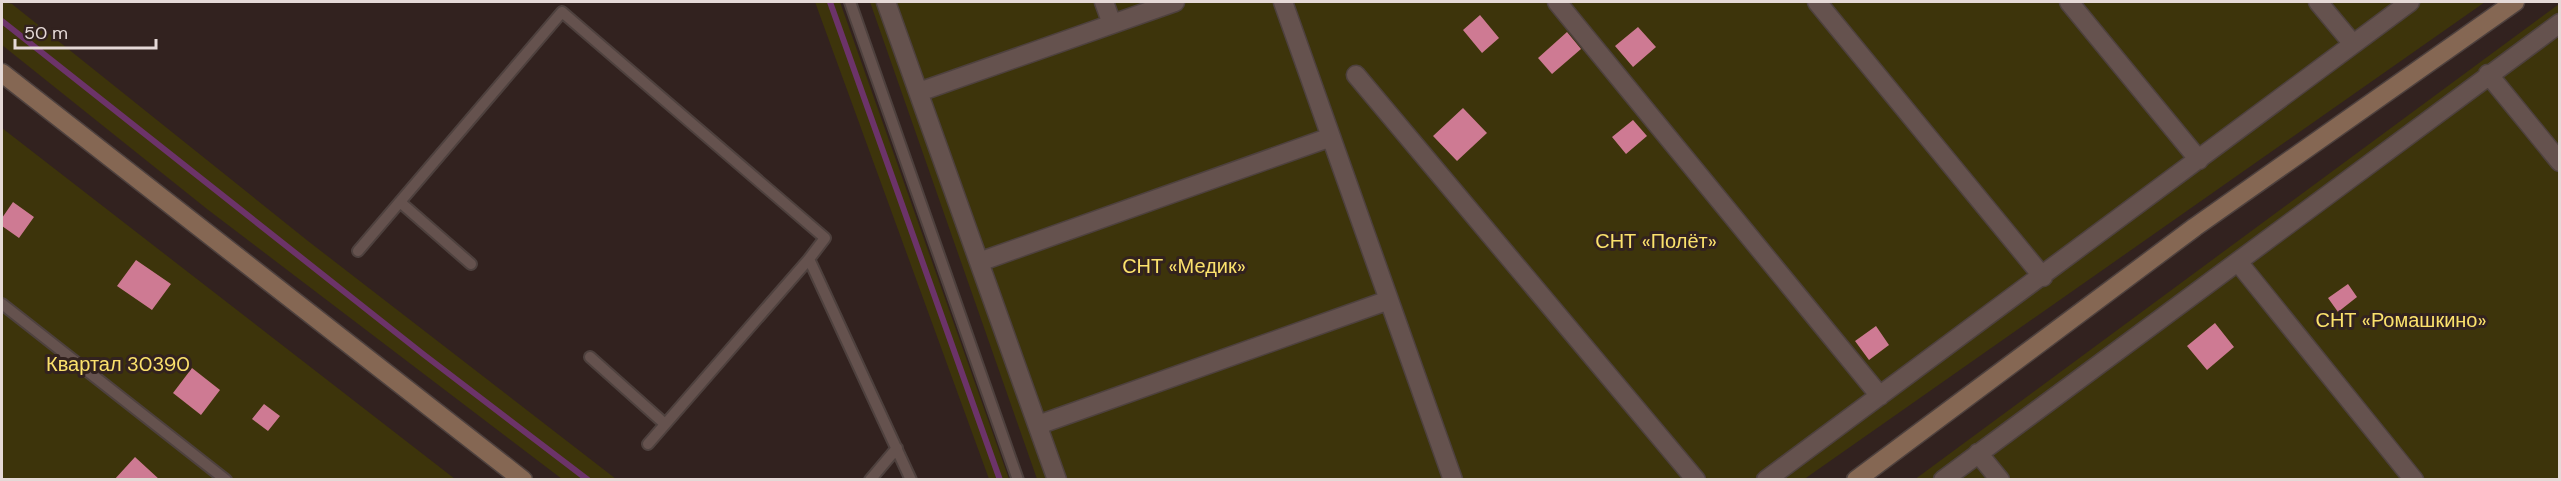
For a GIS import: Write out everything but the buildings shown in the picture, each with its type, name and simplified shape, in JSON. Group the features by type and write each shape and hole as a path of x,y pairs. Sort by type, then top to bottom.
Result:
{"street":[{"path":"886,2 1057,480"},
{"path":"1104,2 1113,24"},
{"path":"919,92 1175,2"},
{"path":"1283,2 1453,480"},
{"path":"1557,2 1880,396"},
{"path":"1816,2 2043,277"},
{"path":"2069,2 2199,160"},
{"path":"2318,2 2353,44"},
{"path":"1766,480 2043,277 2410,2"},
{"path":"1856,480 2195,227 2515,2"},
{"path":"1943,480 2559,23"},
{"path":"2,73 523,480"},
{"path":"2488,74 2559,162"},
{"path":"1356,75 1696,480"},
{"path":"979,262 1331,136"},
{"path":"2238,262 2414,480"},
{"path":"1038,425 1389,300"},
{"path":"1978,453 2000,480"}],"lane":[{"path":"850,2 1018,480"},
{"path":"358,251 562,12 825,238 648,444"},
{"path":"400,202 471,264"},
{"path":"809,259 911,480"},
{"path":"2,304 226,480"},
{"path":"590,357 665,424"},
{"path":"870,480 897,448"}],"green space":[{"path":"2,2 12,4 308,241 616,479 562,479 207,209 2,45"},
{"path":"815,2 840,2 1009,479 989,479"},
{"name":"СНТ «Полёт»","path":"870,2 2485,2 1803,480 1037,479"},
{"name":"СНТ «Ромашкино»","path":"2559,4 2559,479 1914,480"},
{"name":"Квартал 30390","path":"2,128 455,479 2,479"}],"waterway":[{"path":"830,2 1000,480"},
{"path":"2,21 423,354 588,480"}],"park label":[{"name":"СНТ «Медик»","path":"1184,266"}]}
